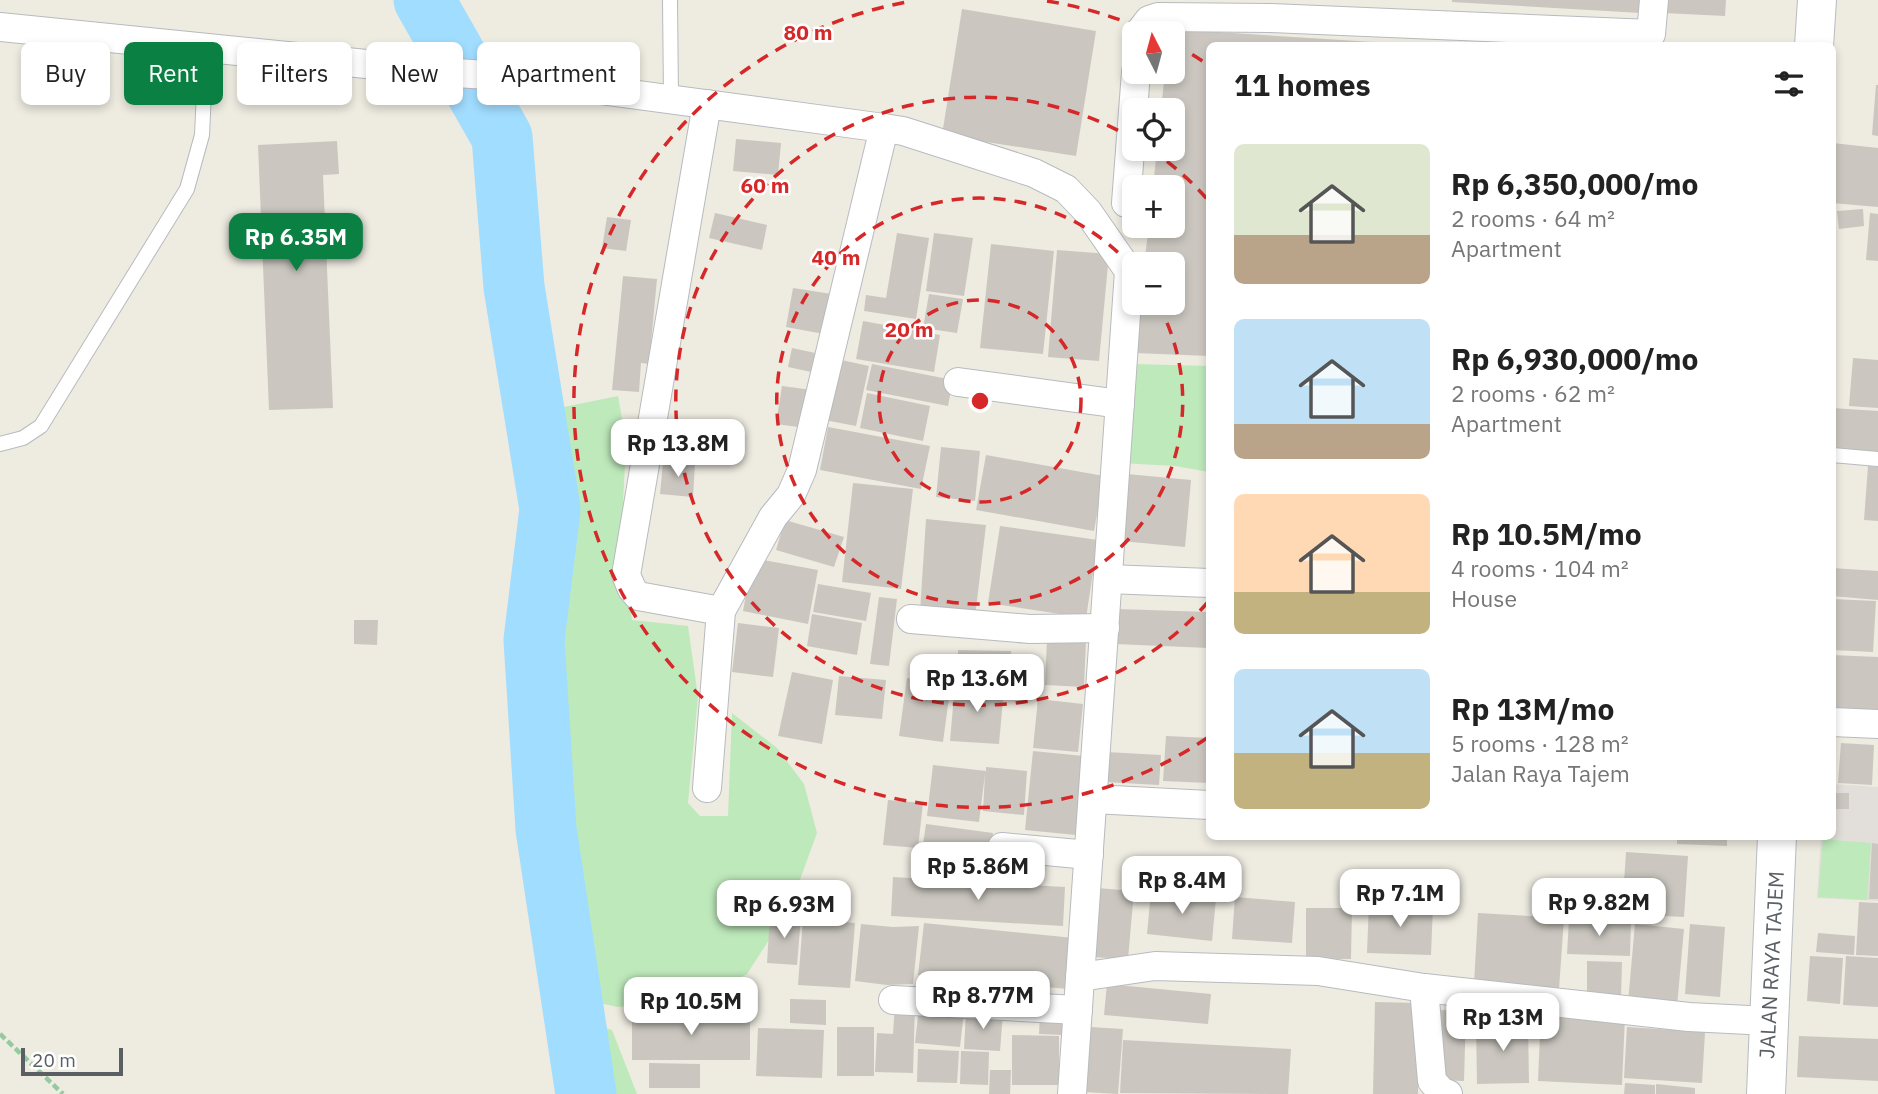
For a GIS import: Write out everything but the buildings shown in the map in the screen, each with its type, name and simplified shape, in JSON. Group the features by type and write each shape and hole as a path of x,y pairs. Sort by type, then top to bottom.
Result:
{"main road":[{"path":"1814,42 1817,0"},
{"name":"JALAN RAYA TAJEM","path":"1766,1094 1777,840"}],"street":[{"path":"1148,21 1158,17 1271,19 1651,34 1654,0"},
{"path":"0,27 147,42"},
{"path":"223,50 489,75 903,131 1034,173 1066,189 1088,212 1129,271 1072,1094"},
{"path":"1128,175 1135,84"},
{"path":"707,104 626,575 638,596 721,611"},
{"path":"707,788 721,611 773,517 791,495 802,470 884,128"},
{"path":"958,382 1120,404"},
{"path":"1108,579 1206,583"},
{"path":"911,619 1030,629 1105,628"},
{"path":"1836,722 1878,724"},
{"path":"1093,799 1206,805"},
{"path":"1002,847 1089,855"},
{"path":"1080,977 1155,966 1318,971 1424,988 1689,1017 1769,1021"},
{"path":"1424,988 1432,1081 1442,1092 1448,1094"},
{"path":"893,1000 1078,1010"}],"lane":[{"path":"670,0 671,99"},
{"path":"0,444 23,438 41,426 187,189 202,135 203,105"},
{"path":"1836,455 1878,459"}],"path":[{"path":"0,1034 63,1094"}],"shaded area":[{"path":"1836,784 1878,787 1878,901 1817,898 1821,840 1836,840"}],"green space":[{"path":"1134,364 1206,366 1206,471 1175,466 1120,463"},
{"path":"618,396 626,442 621,545 632,620 688,626 698,697 688,803 700,816 728,816 732,713 777,748 804,784 817,833 790,907 747,974 695,1000 617,1007 592,1001 577,947 553,744 547,654 568,527 565,473 544,411"},
{"path":"1823,840 1871,843 1867,900 1818,897"},
{"path":"591,1024 612,1030 637,1094 602,1094"}],"waterway":[{"path":"424,0 502,137 514,287 550,509 534,640 546,829 586,1094"}]}
